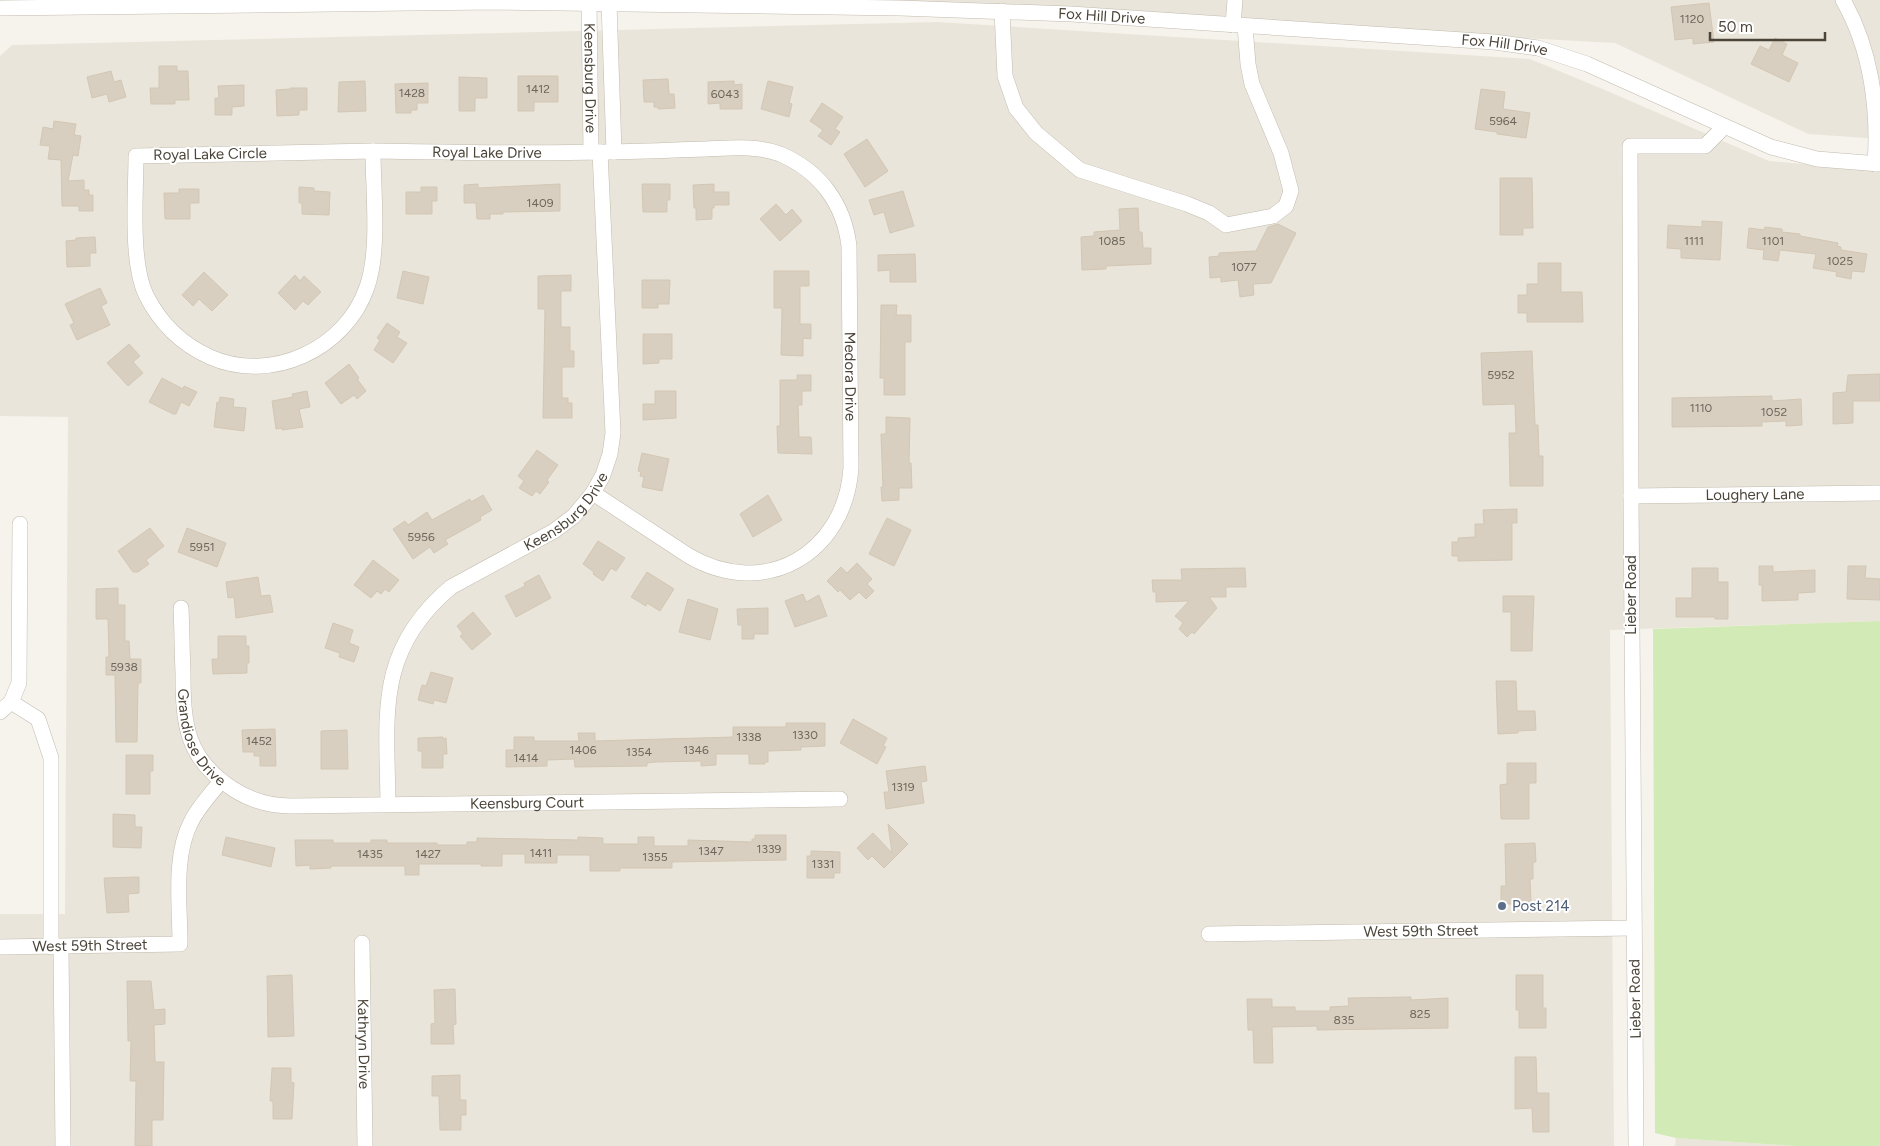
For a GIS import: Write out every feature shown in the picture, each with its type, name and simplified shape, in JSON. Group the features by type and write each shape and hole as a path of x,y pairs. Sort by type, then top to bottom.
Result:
{"street":[{"path":"1002,11 1005,76 1016,108 1036,133 1080,170 1187,204 1209,213 1226,225 1273,216 1286,206 1291,191 1281,153 1252,84 1235,0"},
{"path":"1843,0 1858,34 1872,81 1878,164"},
{"name":"Fox Hill Drive","path":"0,8 332,3 746,3 1002,11 1494,42 1538,48 1587,64 1771,147 1817,159 1878,164"},
{"name":"Keensburg Drive","path":"388,804 387,716 389,688 396,660 412,628 435,601 451,587 564,524 593,493 608,464 613,433 602,152 589,3"},
{"name":"Keensburg Drive","path":"602,152 609,3"},
{"name":"Lieber Road","path":"1636,1146 1630,146 1705,146 1724,127"},
{"name":"Medora Drive","path":"593,493 702,563 735,573 757,573 790,564 803,557 824,539 837,522 846,503 852,468 849,246 845,225 838,207 826,188 812,172 796,162 779,154 759,149 602,152"},
{"name":"Royal Lake Drive","path":"373,151 602,152"},
{"name":"Royal Lake Circle","path":"373,151 374,252 372,271 359,306 341,330 319,348 294,360 266,366 244,366 223,362 210,357 185,343 169,329 156,312 146,294 138,266 136,251 136,156 373,151"},
{"name":"Loughery Lane","path":"1631,496 1880,493"},
{"path":"20,524 18,683 5,707 38,719 50,758 63,1146"},
{"name":"Grandiose Drive","path":"180,944 181,848 191,821 221,781 210,772 198,755 186,729 183,709 181,608"},
{"name":"Keensburg Court","path":"221,781 239,794 252,800 281,806 840,799"},
{"name":"West 59th Street","path":"1210,934 1634,928"},
{"name":"Kathryn Drive","path":"362,943 365,1146"},
{"name":"West 59th Street","path":"0,947 180,944"}],"shaded area":[{"path":"829,0 1880,0 1880,139 1808,134 1615,43"},
{"path":"938,22 1530,59 1769,161 1880,171 1880,621 1610,630 1614,1146 0,1146 0,914 65,914 68,417 0,416 0,56 12,45"},
{"path":"1676,1138 1796,1146 1675,1146"}],"green space":[{"path":"1880,621 1880,1146 1796,1146 1676,1138 1655,1133 1653,629"}],"building":[{"path":"1709,3 1714,42 1693,44 1693,38 1675,40 1671,7"},
{"path":"1775,38 1787,44 1782,55 1798,63 1789,82 1751,64 1760,46 1769,50"},
{"path":"159,66 177,66 177,71 188,71 189,100 175,100 175,104 151,104 150,88 159,88"},
{"path":"111,71 114,82 121,80 126,97 109,102 107,94 92,98 87,77"},
{"path":"518,76 558,76 558,102 534,102 534,111 518,111"},
{"path":"459,77 487,78 487,98 475,98 475,111 459,111"},
{"path":"668,79 669,94 674,94 675,108 658,109 658,107 654,107 654,102 644,102 643,80"},
{"path":"365,81 366,111 338,112 339,82"},
{"path":"734,81 734,85 742,84 742,109 720,109 720,103 708,104 708,82"},
{"path":"768,81 793,87 789,103 792,104 789,117 761,109"},
{"path":"428,83 428,103 417,103 417,110 411,110 411,113 396,113 395,84"},
{"path":"244,85 244,106 232,107 232,115 215,115 215,98 219,98 218,86"},
{"path":"307,88 307,110 299,110 299,115 277,116 276,90"},
{"path":"1481,89 1505,92 1503,109 1530,113 1526,138 1475,129"},
{"path":"822,103 843,117 835,129 840,132 831,145 818,136 823,130 810,121"},
{"path":"54,121 76,124 74,135 81,136 78,156 73,155 68,181 84,180 84,190 89,190 89,195 93,195 93,211 79,211 79,206 62,206 61,160 48,159 50,146 40,145 43,127 53,129"},
{"path":"867,139 888,171 865,187 844,154"},
{"path":"1500,178 1532,178 1533,228 1523,228 1523,235 1500,235"},
{"path":"478,184 478,188 560,184 560,211 503,212 503,214 490,214 490,219 477,219 476,203 464,203 464,185"},
{"path":"642,184 670,184 670,200 667,200 667,212 643,212"},
{"path":"714,184 714,192 729,192 729,205 714,205 714,208 712,208 712,219 696,220 693,185"},
{"path":"299,187 314,188 314,191 330,192 329,215 302,214 302,203 299,203"},
{"path":"421,187 437,187 437,201 432,201 432,214 406,214 406,192 421,192"},
{"path":"179,189 199,189 199,203 190,203 190,219 165,219 164,193 179,193"},
{"path":"903,191 914,226 890,233 884,212 874,215 869,200"},
{"path":"776,204 786,215 792,209 802,221 780,241 760,219"},
{"path":"1138,208 1139,232 1142,232 1143,248 1151,248 1151,264 1106,266 1106,269 1082,270 1081,237 1094,236 1094,232 1120,230 1119,209"},
{"path":"1702,221 1722,222 1720,260 1681,258 1681,249 1667,248 1668,225 1702,227"},
{"path":"1278,224 1296,233 1271,283 1253,284 1254,295 1240,297 1238,280 1221,282 1221,277 1210,278 1209,257 1219,256 1219,253 1256,251 1268,227"},
{"path":"1765,227 1782,229 1782,232 1800,234 1800,236 1838,243 1837,246 1841,247 1841,250 1867,254 1864,272 1852,271 1851,279 1836,276 1837,272 1813,268 1816,254 1780,250 1778,261 1763,259 1764,250 1747,248 1749,228 1764,230"},
{"path":"95,237 96,253 90,253 90,266 67,267 66,241 76,240 76,238"},
{"path":"915,254 916,282 890,282 890,270 878,271 878,255"},
{"path":"1538,263 1561,263 1561,292 1582,292 1583,322 1527,322 1527,313 1518,313 1518,295 1527,295 1527,284 1538,284"},
{"path":"403,271 429,277 423,304 397,298"},
{"path":"774,271 809,271 809,286 800,286 800,324 811,324 811,339 803,338 803,356 781,355 782,308 774,308"},
{"path":"204,272 228,295 212,311 199,299 193,306 182,295"},
{"path":"295,275 300,281 304,276 321,292 308,305 303,301 295,310 278,293"},
{"path":"571,275 571,291 561,291 561,327 570,327 570,351 574,351 574,367 562,367 562,398 568,398 568,403 572,403 572,418 543,418 545,309 538,309 538,276"},
{"path":"642,280 670,280 669,304 658,304 658,308 642,308"},
{"path":"100,288 107,303 101,306 110,325 77,340 70,325 74,323 65,304"},
{"path":"881,305 897,305 896,315 911,315 911,342 905,342 905,395 884,395 884,378 880,378"},
{"path":"387,323 400,332 397,337 407,343 393,363 374,350 380,340 377,338"},
{"path":"643,334 672,334 672,359 659,359 659,363 643,364"},
{"path":"129,344 140,356 133,362 143,373 128,386 107,363"},
{"path":"1532,351 1535,425 1538,425 1539,456 1543,456 1543,486 1510,486 1509,433 1516,433 1515,404 1483,405 1481,353"},
{"path":"349,364 366,391 357,399 354,395 341,404 325,383"},
{"path":"1880,374 1880,401 1853,401 1853,423 1833,424 1833,393 1846,392 1848,375"},
{"path":"797,375 811,375 811,391 802,391 802,405 798,405 799,437 811,437 812,454 778,453 777,426 780,426 780,380 797,380"},
{"path":"162,378 183,389 184,386 197,392 189,406 181,402 176,414 173,414 149,402"},
{"path":"307,391 310,407 299,409 303,427 276,429 272,401 293,397 292,394"},
{"path":"655,391 676,391 676,418 643,420 643,404 655,404"},
{"path":"1772,396 1772,401 1801,399 1802,425 1786,426 1786,421 1762,422 1762,426 1672,427 1672,398"},
{"path":"220,397 234,399 233,407 246,408 244,431 214,427 217,402 219,403"},
{"path":"886,417 910,418 909,463 911,463 912,488 899,488 899,500 882,501 881,434 886,434"},
{"path":"537,450 558,465 540,494 536,491 532,496 519,488 524,481 518,476"},
{"path":"642,453 669,459 662,491 642,487 644,477 640,476 641,472 638,471"},
{"path":"483,495 492,510 480,517 481,520 445,540 448,544 434,553 430,547 413,559 393,529 405,521 408,525 427,512 432,520 470,499 471,502"},
{"path":"768,495 782,520 753,537 740,514"},
{"path":"1517,509 1517,523 1512,523 1512,560 1458,561 1458,556 1452,556 1452,542 1458,542 1458,538 1475,537 1475,524 1484,524 1483,510"},
{"path":"887,518 911,530 894,566 869,554"},
{"path":"150,528 164,546 146,560 149,564 138,572 133,572 118,551"},
{"path":"187,528 226,543 217,567 178,552"},
{"path":"598,541 625,558 616,571 611,568 603,581 583,564"},
{"path":"373,560 399,580 389,592 385,589 381,594 377,591 371,598 354,585"},
{"path":"857,563 872,579 867,584 874,591 866,599 859,592 850,600 827,581 841,567 847,573"},
{"path":"1759,566 1773,566 1773,572 1815,570 1815,592 1798,593 1798,600 1762,601 1762,585 1759,585"},
{"path":"1848,566 1866,566 1865,578 1880,579 1880,600 1847,599"},
{"path":"1245,568 1246,587 1226,587 1226,597 1209,597 1217,608 1194,634 1192,632 1187,637 1179,629 1183,623 1175,616 1189,601 1156,602 1156,592 1153,592 1152,580 1182,580 1181,569"},
{"path":"1692,568 1718,568 1718,582 1728,582 1728,619 1676,617 1676,598 1692,598"},
{"path":"647,572 674,589 660,611 647,603 646,606 631,597"},
{"path":"539,575 551,598 516,617 505,596 525,586 524,583"},
{"path":"258,577 261,596 270,595 273,612 236,618 234,597 228,598 226,582"},
{"path":"118,588 118,605 125,605 125,641 129,641 130,659 141,659 141,683 138,683 137,742 116,742 115,675 106,675 106,657 109,657 108,619 96,619 96,589"},
{"path":"803,594 806,602 819,595 827,616 795,627 785,601"},
{"path":"1503,596 1534,596 1532,651 1511,651 1511,612 1503,612"},
{"path":"688,599 718,609 710,640 679,632"},
{"path":"768,608 768,634 754,634 754,639 742,639 742,625 738,625 737,609"},
{"path":"473,612 491,634 472,650 460,636 463,634 457,626"},
{"path":"333,623 353,630 349,643 359,647 354,662 339,657 340,653 325,648"},
{"path":"218,636 246,636 246,646 249,646 247,673 213,674 212,659 218,659"},
{"path":"431,672 453,678 446,703 434,700 433,704 418,700 422,685 426,686"},
{"path":"1496,681 1516,681 1517,711 1535,711 1536,730 1498,734"},
{"path":"853,719 887,738 883,746 886,747 877,764 840,743"},
{"path":"786,723 825,723 825,746 801,747 801,750 768,751 768,762 765,762 765,764 749,764 749,754 716,754 716,765 701,766 701,761 656,762 647,763 647,766 575,767 574,759 547,760 547,766 506,767 506,750 514,750 514,737 534,737 534,741 579,741 578,733 595,733 595,741 733,737 733,727 786,727"},
{"path":"275,729 276,766 260,766 260,756 254,756 254,752 243,752 242,730"},
{"path":"347,730 348,769 321,769 321,731"},
{"path":"443,737 443,739 446,738 447,754 443,754 443,768 422,768 422,751 418,751 418,738"},
{"path":"126,755 153,755 153,771 150,771 150,794 126,794"},
{"path":"1507,763 1536,763 1536,783 1529,783 1529,819 1501,819 1500,785 1507,784"},
{"path":"925,766 927,781 921,782 924,803 886,809 884,792 889,792 886,771"},
{"path":"113,814 135,815 135,827 142,827 141,848 113,847"},
{"path":"888,824 908,844 884,868 872,856 868,860 857,848 873,833 892,853"},
{"path":"755,835 786,835 786,860 672,862 672,868 620,868 620,871 590,871 590,855 557,855 557,863 525,863 525,854 502,854 502,866 419,864 419,875 405,875 405,866 331,866 331,868 310,869 310,865 296,866 295,840 371,843 371,840 387,840 387,843 467,845 467,842 477,842 477,838 578,840 578,837 603,838 603,844 638,844 638,837 654,837 654,846 688,846 688,840 752,842 752,839 755,839"},
{"path":"226,837 275,848 271,867 222,855"},
{"path":"1535,843 1536,862 1533,862 1533,879 1530,879 1531,904 1501,904 1501,886 1506,886 1505,844"},
{"path":"811,851 840,852 840,873 834,873 834,878 807,878 807,856 811,856"},
{"path":"139,877 139,893 128,894 129,912 107,913 104,878"},
{"path":"292,975 294,1036 268,1037 267,976"},
{"path":"1516,975 1543,975 1543,1008 1546,1008 1546,1028 1519,1028 1519,1010 1516,1010"},
{"path":"127,981 151,981 154,1010 165,1009 165,1024 154,1025 155,1062 164,1062 163,1120 152,1120 152,1146 135,1146 136,1081 130,1081 131,1041 128,1041"},
{"path":"455,989 456,1024 453,1025 454,1044 431,1044 431,1024 435,1023 434,990"},
{"path":"1411,997 1411,1000 1448,998 1448,1028 1317,1030 1317,1026 1272,1027 1273,1063 1254,1063 1253,1030 1248,1030 1247,999 1272,999 1272,1007 1295,1007 1295,1011 1330,1011 1330,1007 1349,1006 1348,998"},
{"path":"1515,1057 1536,1057 1537,1093 1549,1093 1549,1132 1533,1132 1532,1108 1515,1109"},
{"path":"272,1068 291,1068 291,1082 294,1083 292,1119 273,1119 273,1101 270,1101"},
{"path":"460,1075 460,1100 466,1100 466,1115 461,1115 461,1130 440,1130 439,1096 432,1096 432,1076"}],"place":[{"name":"Post 214","path":"1502,906"}]}
